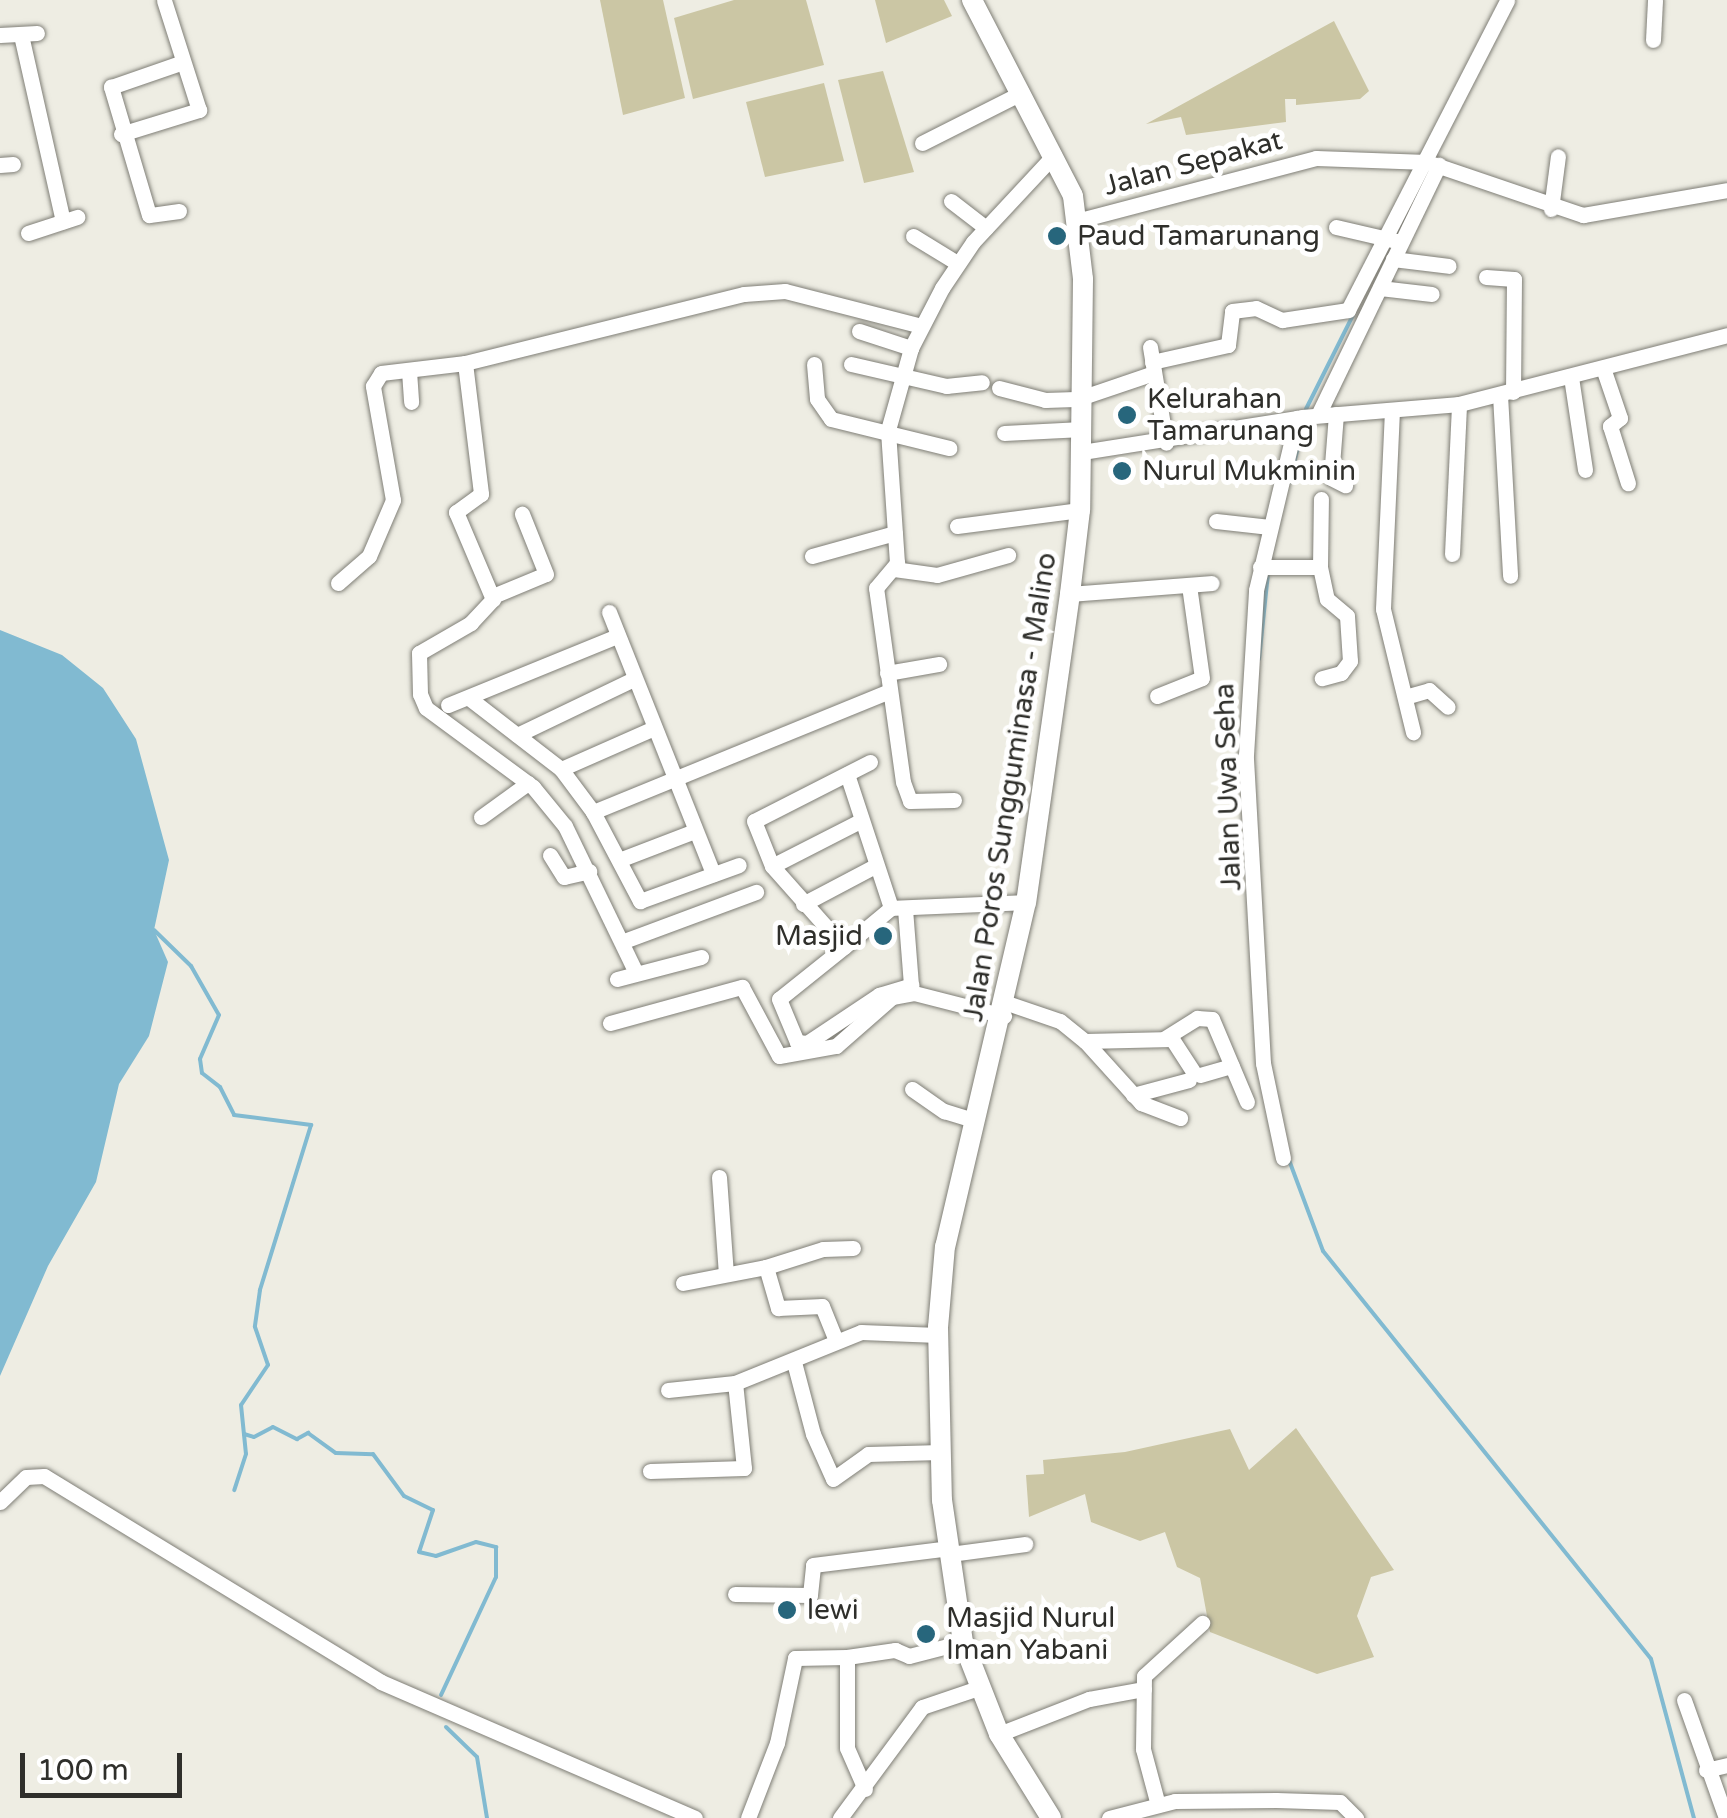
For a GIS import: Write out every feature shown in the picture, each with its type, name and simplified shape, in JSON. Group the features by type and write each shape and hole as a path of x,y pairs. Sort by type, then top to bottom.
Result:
{"main road":[{"name":"Jalan Poros Sungguminasa - Malino","path":"972,0 1054,155 1080,220 1082,452 1070,594 1026,902 1006,1010 974,1120 939,1278 942,1452 963,1642 999,1734 1051,1818"}],"street":[{"path":"121,134 199,110 164,0"},
{"path":"998,388 1045,400 1083,398 1152,361 1228,345 1232,312 1256,308 1282,320 1348,310 1394,244 1507,0"},
{"path":"1653,40 1655,0"},
{"path":"0,35 29,34 70,219 28,232"},
{"path":"179,211 150,217 121,134 111,84 183,62"},
{"path":"922,142 1021,93"},
{"path":"954,800 924,803 905,794 876,588 894,569 888,430 920,326 957,263 1054,155"},
{"path":"1552,208 1558,156"},
{"name":"Jalan Sepakat","path":"1080,220 1302,159 1433,163 1552,208 1602,214 1727,190"},
{"path":"952,200 986,228"},
{"path":"1336,227 1449,266"},
{"path":"913,236 957,263"},
{"name":"Jalan Uwa Seha","path":"1283,1158 1263,1062 1246,762 1270,527 1308,416 1380,288 1394,244"},
{"path":"1486,277 1514,279 1507,393 1510,576"},
{"path":"1380,288 1432,294"},
{"path":"338,584 369,556 393,500 374,381 381,372 465,363 744,294 803,294 920,326"},
{"path":"859,331 911,348"},
{"path":"1082,452 1166,443 1308,416 1459,404 1727,335"},
{"path":"1152,361 1166,443"},
{"path":"465,363 481,494 459,504 456,512 492,596"},
{"path":"814,364 817,399 827,416 950,448"},
{"path":"851,364 946,386 982,382"},
{"path":"1602,368 1620,418 1610,426 1628,483"},
{"path":"410,371 411,402"},
{"path":"1570,377 1585,470"},
{"path":"1452,554 1459,404"},
{"path":"1392,410 1382,598 1413,732"},
{"path":"1336,414 1330,478 1345,485"},
{"path":"1004,433 1082,429"},
{"path":"1321,499 1320,566 1327,599 1346,616 1350,661 1341,673 1322,678"},
{"path":"957,526 1080,510"},
{"path":"522,514 546,574 492,596 471,623 418,653 414,671 426,708 528,783 565,826 624,941 636,974"},
{"path":"1216,521 1270,527"},
{"path":"812,556 895,533"},
{"path":"894,569 937,575 1008,556"},
{"path":"1266,567 1320,566"},
{"path":"1070,594 1212,583"},
{"path":"1157,696 1202,678 1189,586"},
{"path":"609,612 713,874"},
{"path":"448,705 617,636"},
{"path":"887,673 939,664"},
{"path":"516,735 634,680"},
{"path":"1404,697 1429,690 1448,707"},
{"path":"593,812 889,692"},
{"path":"469,698 561,769 593,812 644,902 739,865"},
{"path":"561,769 654,728"},
{"path":"844,947 772,866 756,831 757,816 870,762"},
{"path":"847,774 873,867 898,909 910,985 879,995 807,1043 797,1042 779,1000 898,909 1026,902"},
{"path":"481,817 528,783"},
{"path":"772,866 858,822"},
{"path":"619,860 695,831"},
{"path":"550,855 564,877 590,871"},
{"path":"803,904 873,867"},
{"path":"624,941 756,892"},
{"path":"617,979 702,957"},
{"path":"610,1022 742,987 779,1056 836,1046 892,998 914,993 1060,1021 1086,1041 1133,1096 1152,1110 1180,1118"},
{"path":"1086,1041 1166,1038 1206,1016 1222,1034 1247,1102"},
{"path":"1166,1038 1194,1076"},
{"path":"1133,1096 1232,1066"},
{"path":"912,1089 944,1111 974,1120"},
{"path":"719,1177 726,1274"},
{"path":"683,1284 766,1267 823,1249 853,1248"},
{"path":"766,1267 778,1308 822,1306 836,1341"},
{"path":"668,1390 735,1382 794,1362 836,1341 878,1330 938,1335"},
{"path":"794,1362 812,1434 833,1479 868,1454 942,1452"},
{"path":"650,1471 744,1468 735,1382"},
{"path":"0,1502 26,1476 44,1476 380,1682 695,1818"},
{"path":"735,1594 810,1595 813,1565 1025,1544"},
{"path":"1158,1805 1143,1749 1148,1667 1202,1624"},
{"path":"748,1818 777,1743 795,1658 848,1658 895,1650 909,1656 963,1642"},
{"path":"848,1658 846,1740 861,1781"},
{"path":"840,1818 861,1781 922,1707 978,1688"},
{"path":"999,1734 1089,1699 1144,1689"},
{"path":"1684,1700 1726,1818"},
{"path":"1706,1770 1727,1765"},
{"path":"1109,1818 1158,1805 1328,1801 1356,1818"}],"shaded area":[{"path":"600,0 663,0 685,98 623,115"},
{"path":"734,0 806,0 824,65 693,99 674,18"},
{"path":"875,0 944,0 952,16 886,43"},
{"path":"1334,21 1369,91 1360,99 1296,105 1296,99 1285,99 1286,122 1186,135 1181,117 1146,124"},
{"path":"883,71 914,172 864,183 838,80"},
{"path":"824,83 844,161 765,177 746,102"},
{"path":"1296,1428 1394,1570 1371,1577 1357,1616 1374,1657 1317,1674 1210,1632 1200,1578 1177,1567 1165,1532 1140,1541 1091,1522 1085,1494 1029,1517 1026,1475 1044,1474 1043,1460 1125,1452 1230,1429 1249,1470"}],"water":[{"path":"0,630 62,655 103,688 136,739 169,860 154,930 168,962 149,1036 119,1084 96,1182 48,1266 0,1376"}],"waterway":[{"path":"1394,236 1408,209"},
{"path":"1306,409 1353,315"},
{"path":"1289,482 1304,424"},
{"path":"1259,659 1268,574"},
{"path":"154,930 191,966 219,1015 200,1059 202,1073 220,1087 234,1115 311,1125 260,1290 255,1327 268,1365 241,1405 246,1454 234,1490"},
{"path":"1289,1160 1323,1251 1651,1659 1694,1818"},
{"path":"244,1434 254,1437 273,1427 297,1439 308,1433 336,1453 373,1454 404,1496 433,1510 419,1552 436,1556 476,1542 496,1547 496,1577 441,1695"},
{"path":"446,1727 477,1757 487,1818"}],"place":[{"name":"Paud Tamarunang","path":"1057,236"},
{"name":"Kelurahan Tamarunang","path":"1127,415"},
{"name":"Nurul Mukminin","path":"1122,471"},
{"name":"Masjid","path":"883,936"},
{"name":"lewi","path":"787,1610"},
{"name":"Masjid Nurul Iman Yabani","path":"926,1634"}]}
